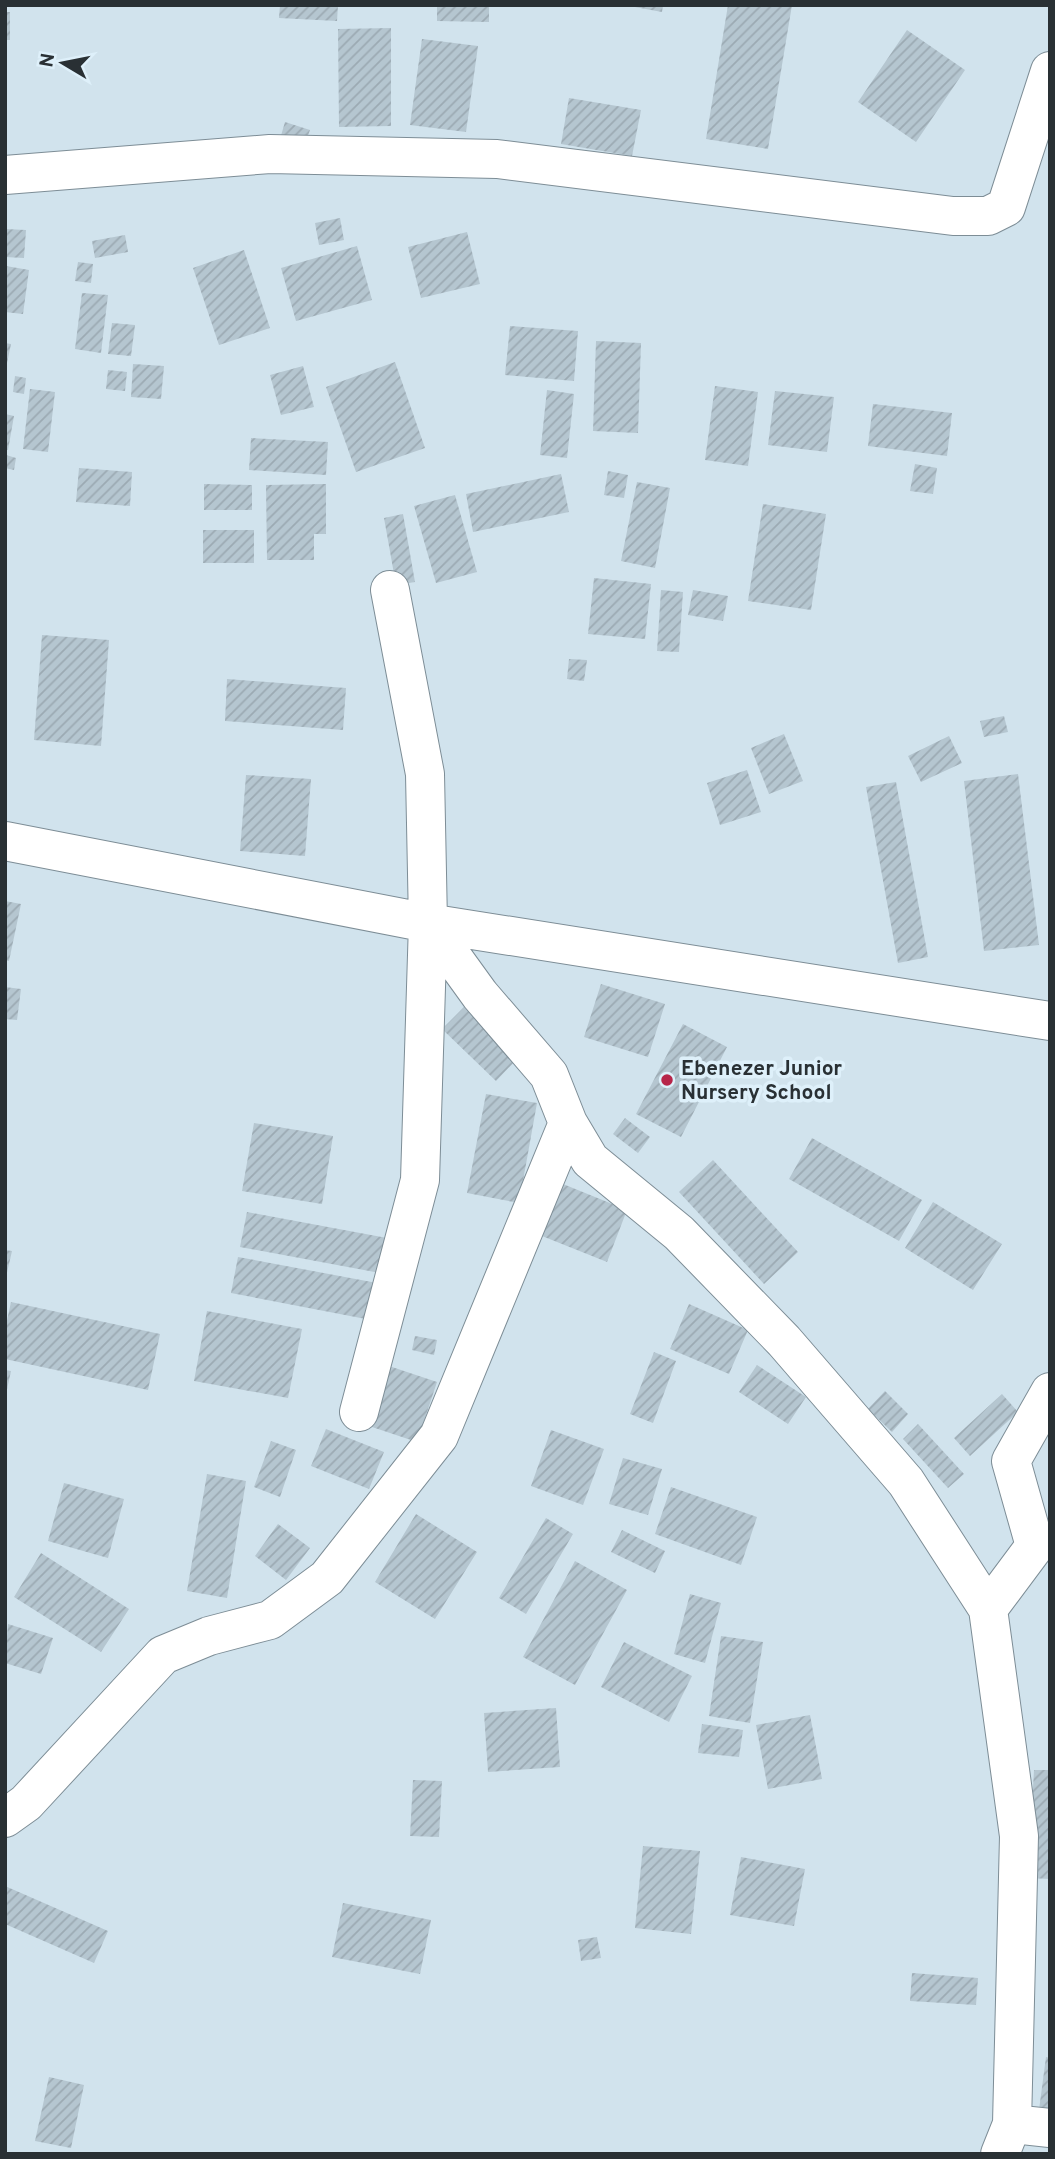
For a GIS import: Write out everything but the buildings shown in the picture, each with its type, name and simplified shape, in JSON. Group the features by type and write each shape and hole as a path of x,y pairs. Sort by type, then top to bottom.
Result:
{"street":[{"path":"5,176 270,154 497,159 954,216 988,216 1006,207 1050,71"},
{"path":"359,1412 420,1180 428,923 425,774 390,590"},
{"path":"5,841 428,923 1050,1021"},
{"path":"428,923 480,995 549,1075 568,1124 590,1160 679,1233 785,1341 906,1482 988,1609 1019,1836 1006,2139 1050,2128"},
{"path":"5,1818 26,1803 163,1655 209,1636 270,1620 327,1578 439,1436 568,1124"},
{"path":"988,1609 1035,1546 1011,1461 1050,1392"}],"place":[{"name":"Ebenezer Junior Nursery School","path":"667,1080"}]}
